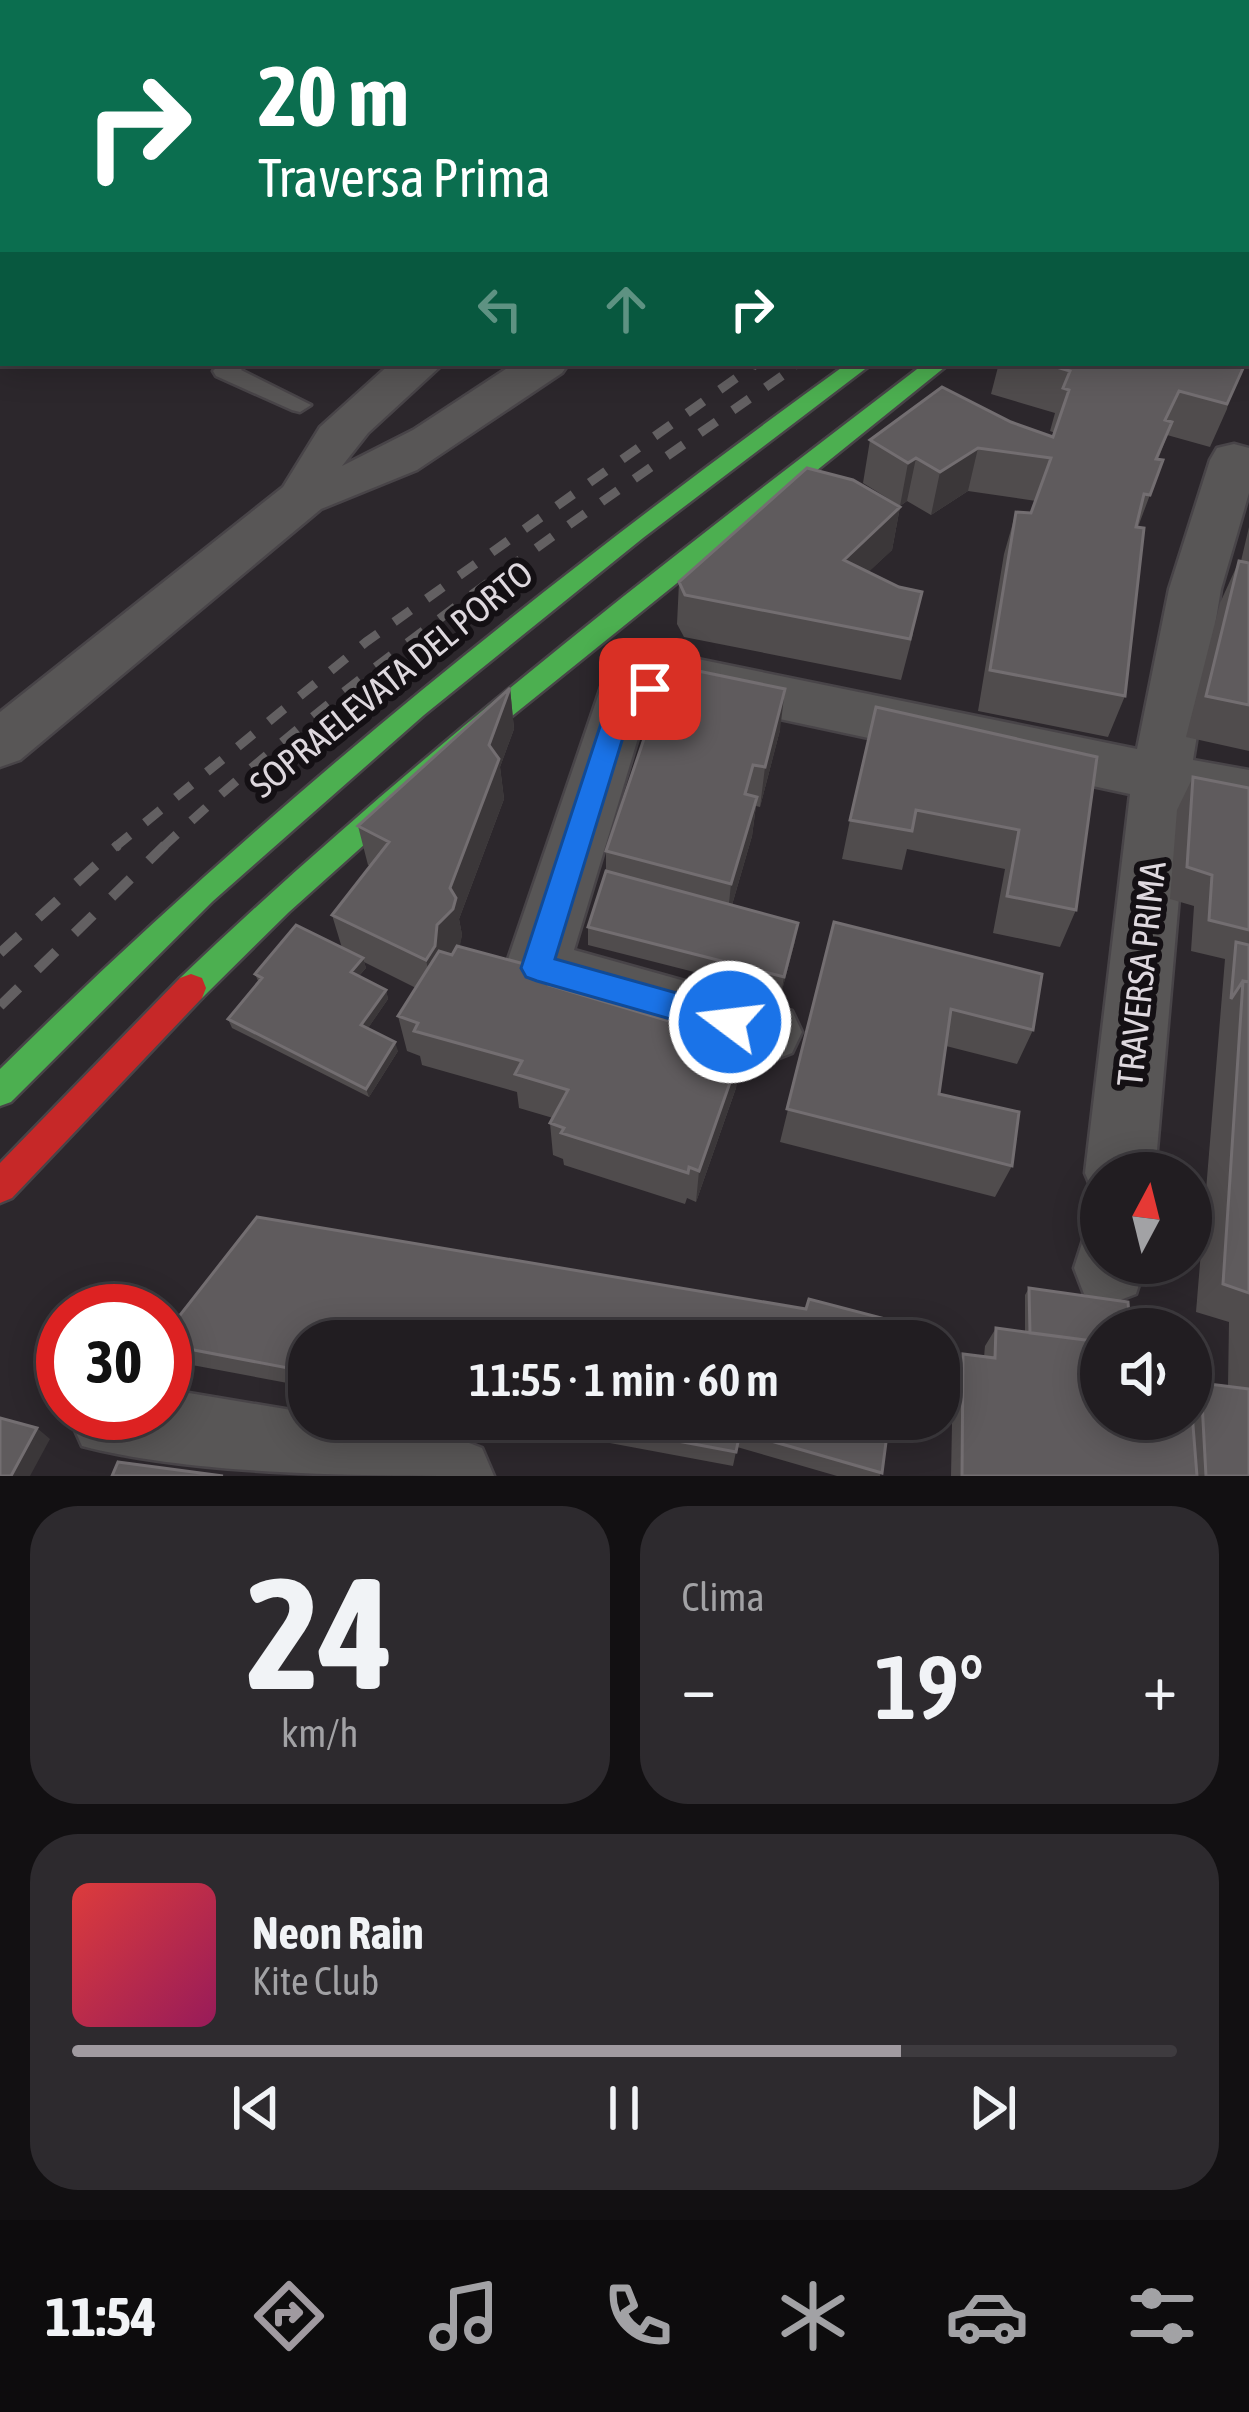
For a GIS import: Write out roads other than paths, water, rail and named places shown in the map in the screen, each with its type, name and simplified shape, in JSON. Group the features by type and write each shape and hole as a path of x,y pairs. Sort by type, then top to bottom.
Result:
{"main road":[{"name":"SOPRAELEVATA DEL PORTO","path":"0,1091 175,912 367,740 626,536 858,366"},
{"path":"0,1187 194,982 379,809 611,618 935,366"}],"street":[{"path":"303,497 317,458 366,406 417,366"},
{"path":"0,744 303,497 350,485 415,452 542,366"},
{"name":"TRAVERSA PRIMA","path":"1122,1152 1162,776 1196,589 1234,460"},
{"path":"769,1032 537,968 621,702 678,676 895,725 1249,794"},
{"path":"192,1433 454,1476"}],"lane":[{"path":"232,366 224,371 300,405"}],"railway":[{"path":"114,848 366,642 753,366"},
{"path":"162,848 236,781 392,655 796,366"},
{"path":"0,953 118,845"},
{"path":"0,1006 165,845"}]}
